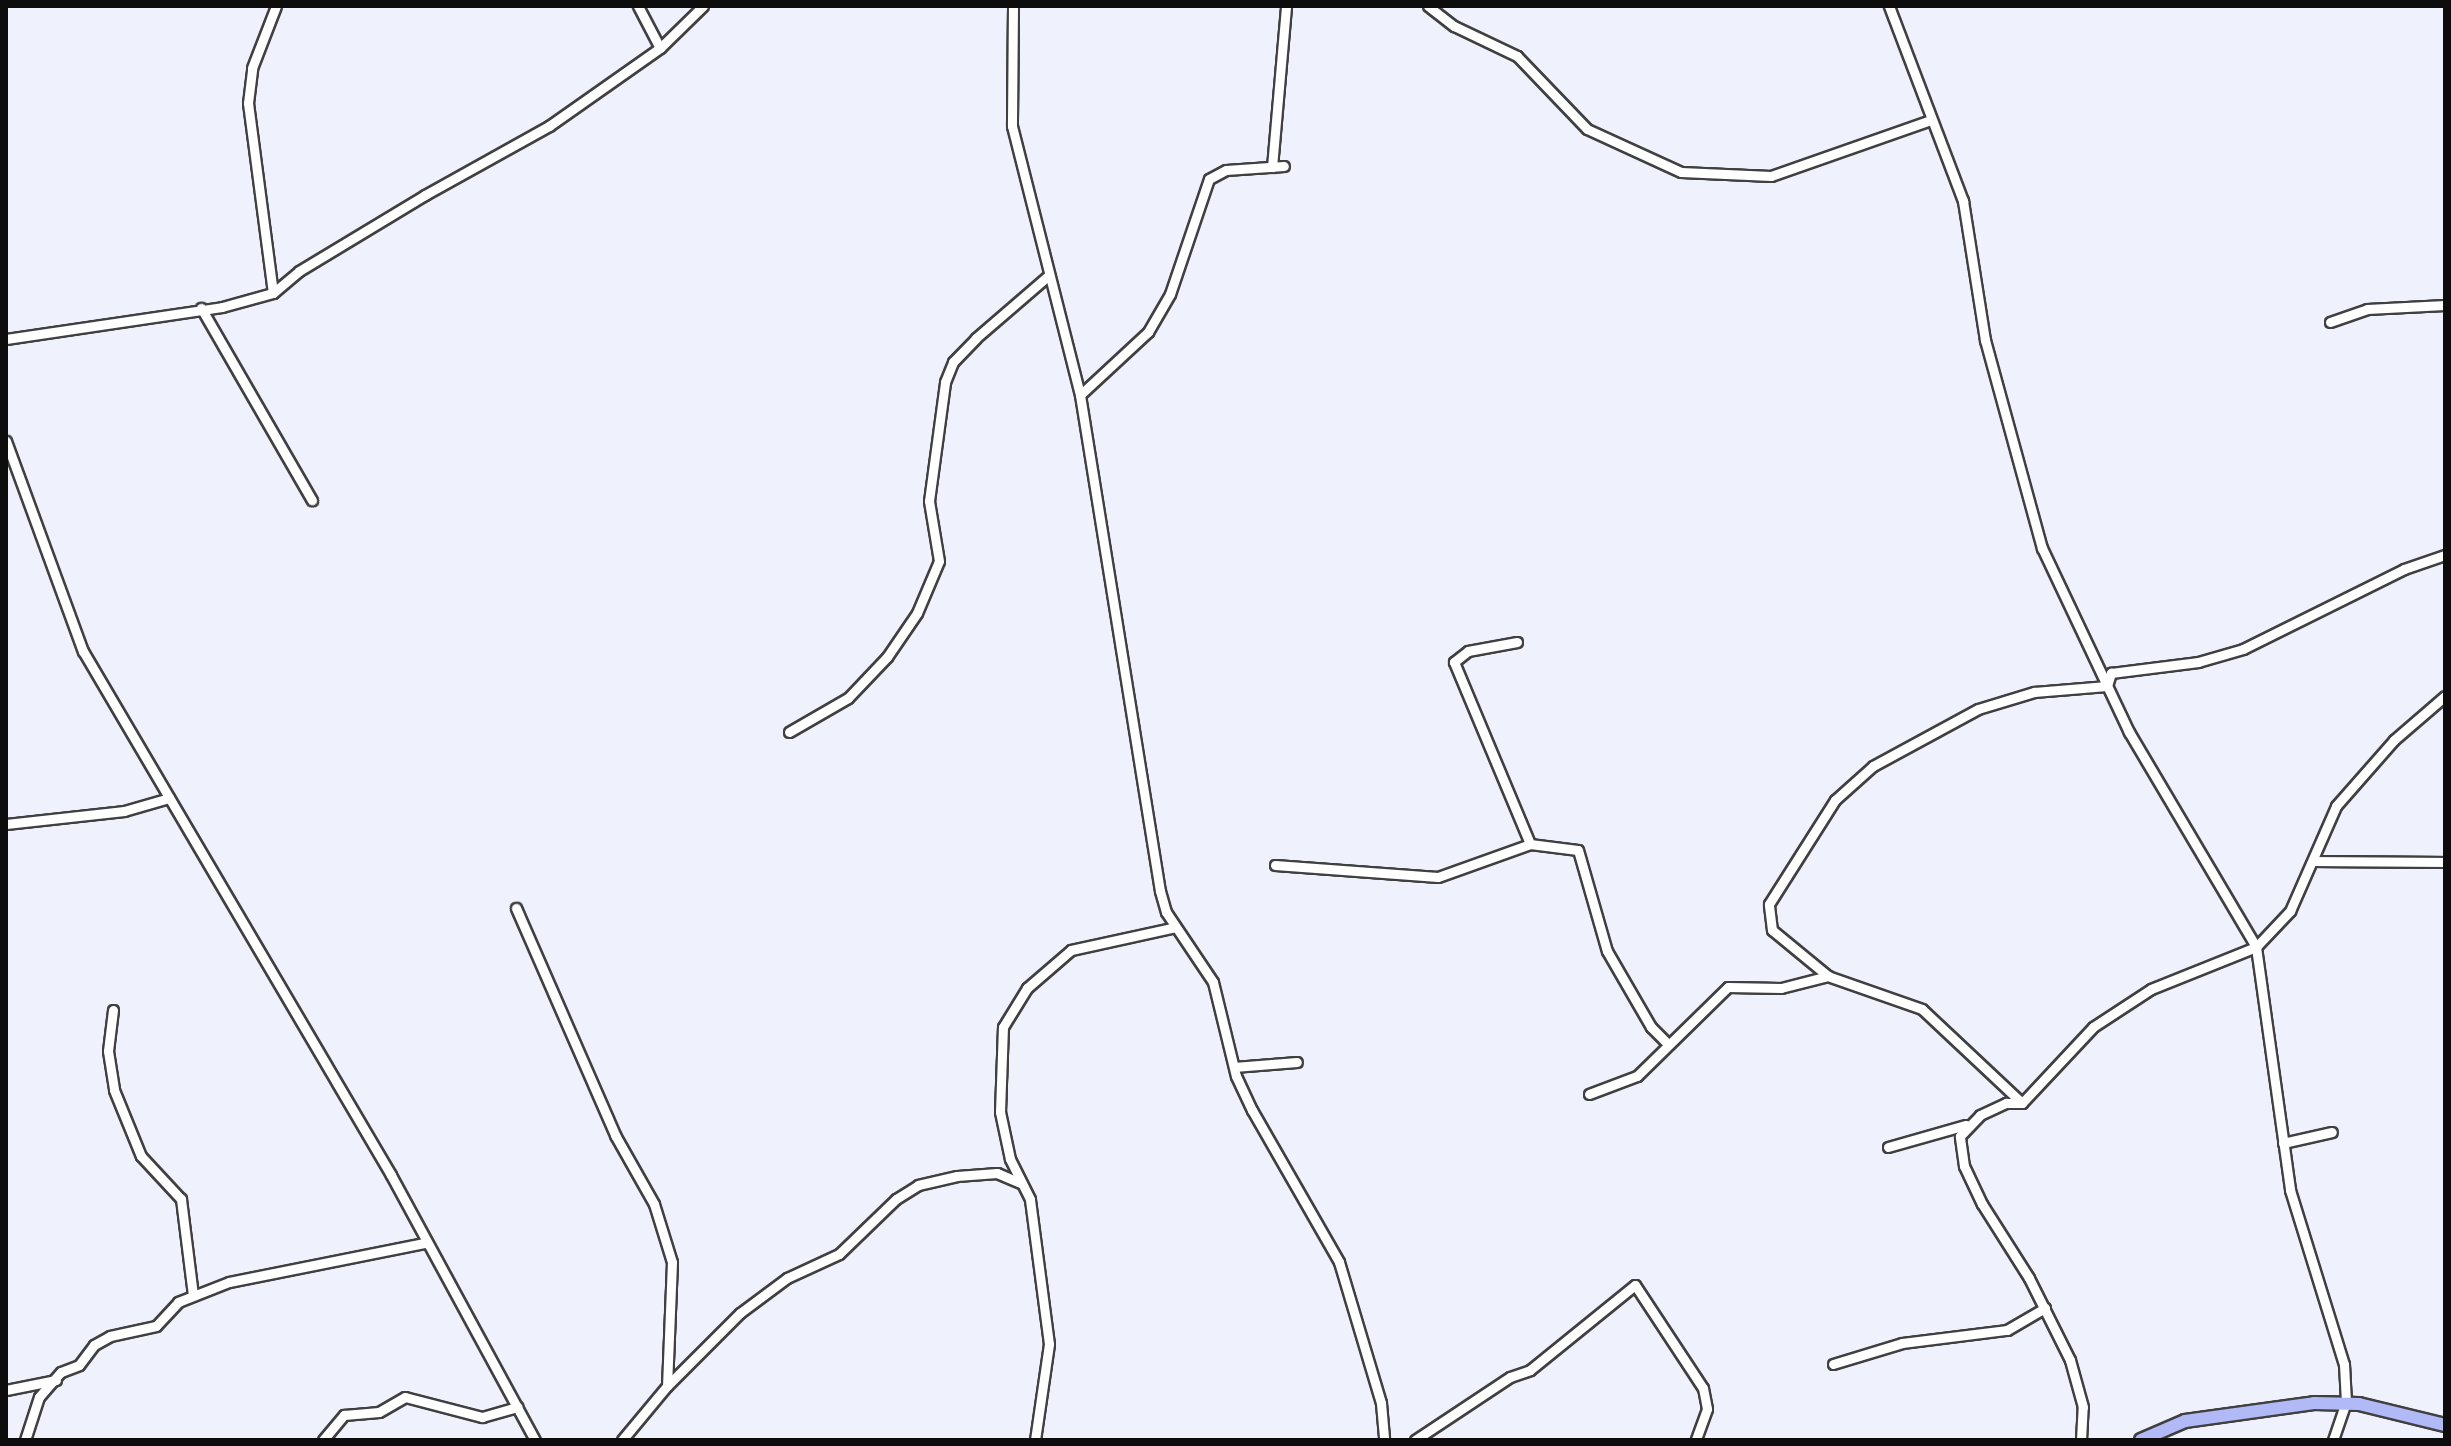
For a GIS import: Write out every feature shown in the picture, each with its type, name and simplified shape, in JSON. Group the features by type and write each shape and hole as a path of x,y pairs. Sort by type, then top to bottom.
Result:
{"street":[{"path":"273,293 248,103 252,68 276,6"},
{"path":"638,6 660,48"},
{"path":"6,339 201,308 273,293 299,271 549,126 660,48 703,6"},
{"path":"1013,6 1012,126 1080,395 1135,760 1153,826 1160,891 1176,927 1213,982 1234,1067 1252,1110 1339,1262 1381,1403 1384,1440"},
{"path":"1272,167 1286,6"},
{"path":"1428,6 1454,26 1517,56 1587,129 1681,172 1771,176 1931,120"},
{"path":"1889,6 1963,201 1985,340 2042,548 2107,686 2178,822 2256,947 2290,1190 2344,1364 2346,1402 2333,1440"},
{"path":"1080,395 1148,332 1170,294 1209,179 1226,170 1284,166"},
{"path":"789,732 848,698 887,657 917,613 939,561 929,501 945,382 953,362 976,338 1049,275"},
{"path":"2330,322 2367,309 2445,305"},
{"path":"201,308 312,500"},
{"path":"7,445 83,651 391,1175 424,1243 535,1440"},
{"path":"2107,686 2111,673 2198,662 2243,649 2404,569 2445,555"},
{"path":"1517,642 1468,651 1454,662 1530,844"},
{"path":"2022,1103 1922,1009 1828,976 1790,950 1767,920 1769,904 1835,800 1873,766 1978,709 2034,692 2107,686"},
{"path":"1888,1147 1966,1125 2006,1103 2022,1103 2066,1053 2121,1008 2175,976 2256,947 2290,911 2336,806 2394,740 2445,696"},
{"path":"6,824 124,811 169,798"},
{"path":"1275,865 1438,877 1530,844 1578,850 1618,977 1668,1044"},
{"path":"2314,861 2445,862"},
{"path":"516,908 615,1135 654,1204 672,1262 667,1386"},
{"path":"1010,1175 1010,1159 1000,1112 1000,1052 1003,1027 1027,988 1071,950 1176,927"},
{"path":"1589,1094 1637,1076 1728,987 1781,988 1828,976"},
{"path":"113,1010 108,1051 114,1090 141,1156 181,1199 193,1295"},
{"path":"1234,1067 1297,1062"},
{"path":"1966,1125 1960,1136 1964,1166 2045,1308 2079,1384 2081,1440"},
{"path":"2283,1143 2332,1132"},
{"path":"1010,1159 1032,1211 1049,1344 1035,1440"},
{"path":"622,1440 667,1386 765,1293 839,1254 896,1199 935,1179 1010,1175 1023,1185"},
{"path":"25,1440 39,1397 61,1372 79,1365 94,1345 110,1336 156,1326 178,1302 229,1282 424,1243"},
{"path":"1415,1440 1510,1377 1530,1370 1635,1285 1703,1388 1707,1409 1696,1440"},
{"path":"1833,1364 1902,1343 2007,1330 2045,1308"},
{"path":"6,1390 56,1380"},
{"path":"33,1384 39,1397"},
{"path":"323,1440 344,1415 379,1412 405,1397 482,1417 518,1407"},
{"path":"2141,1440 2185,1421 2346,1402 2445,1425"}]}
